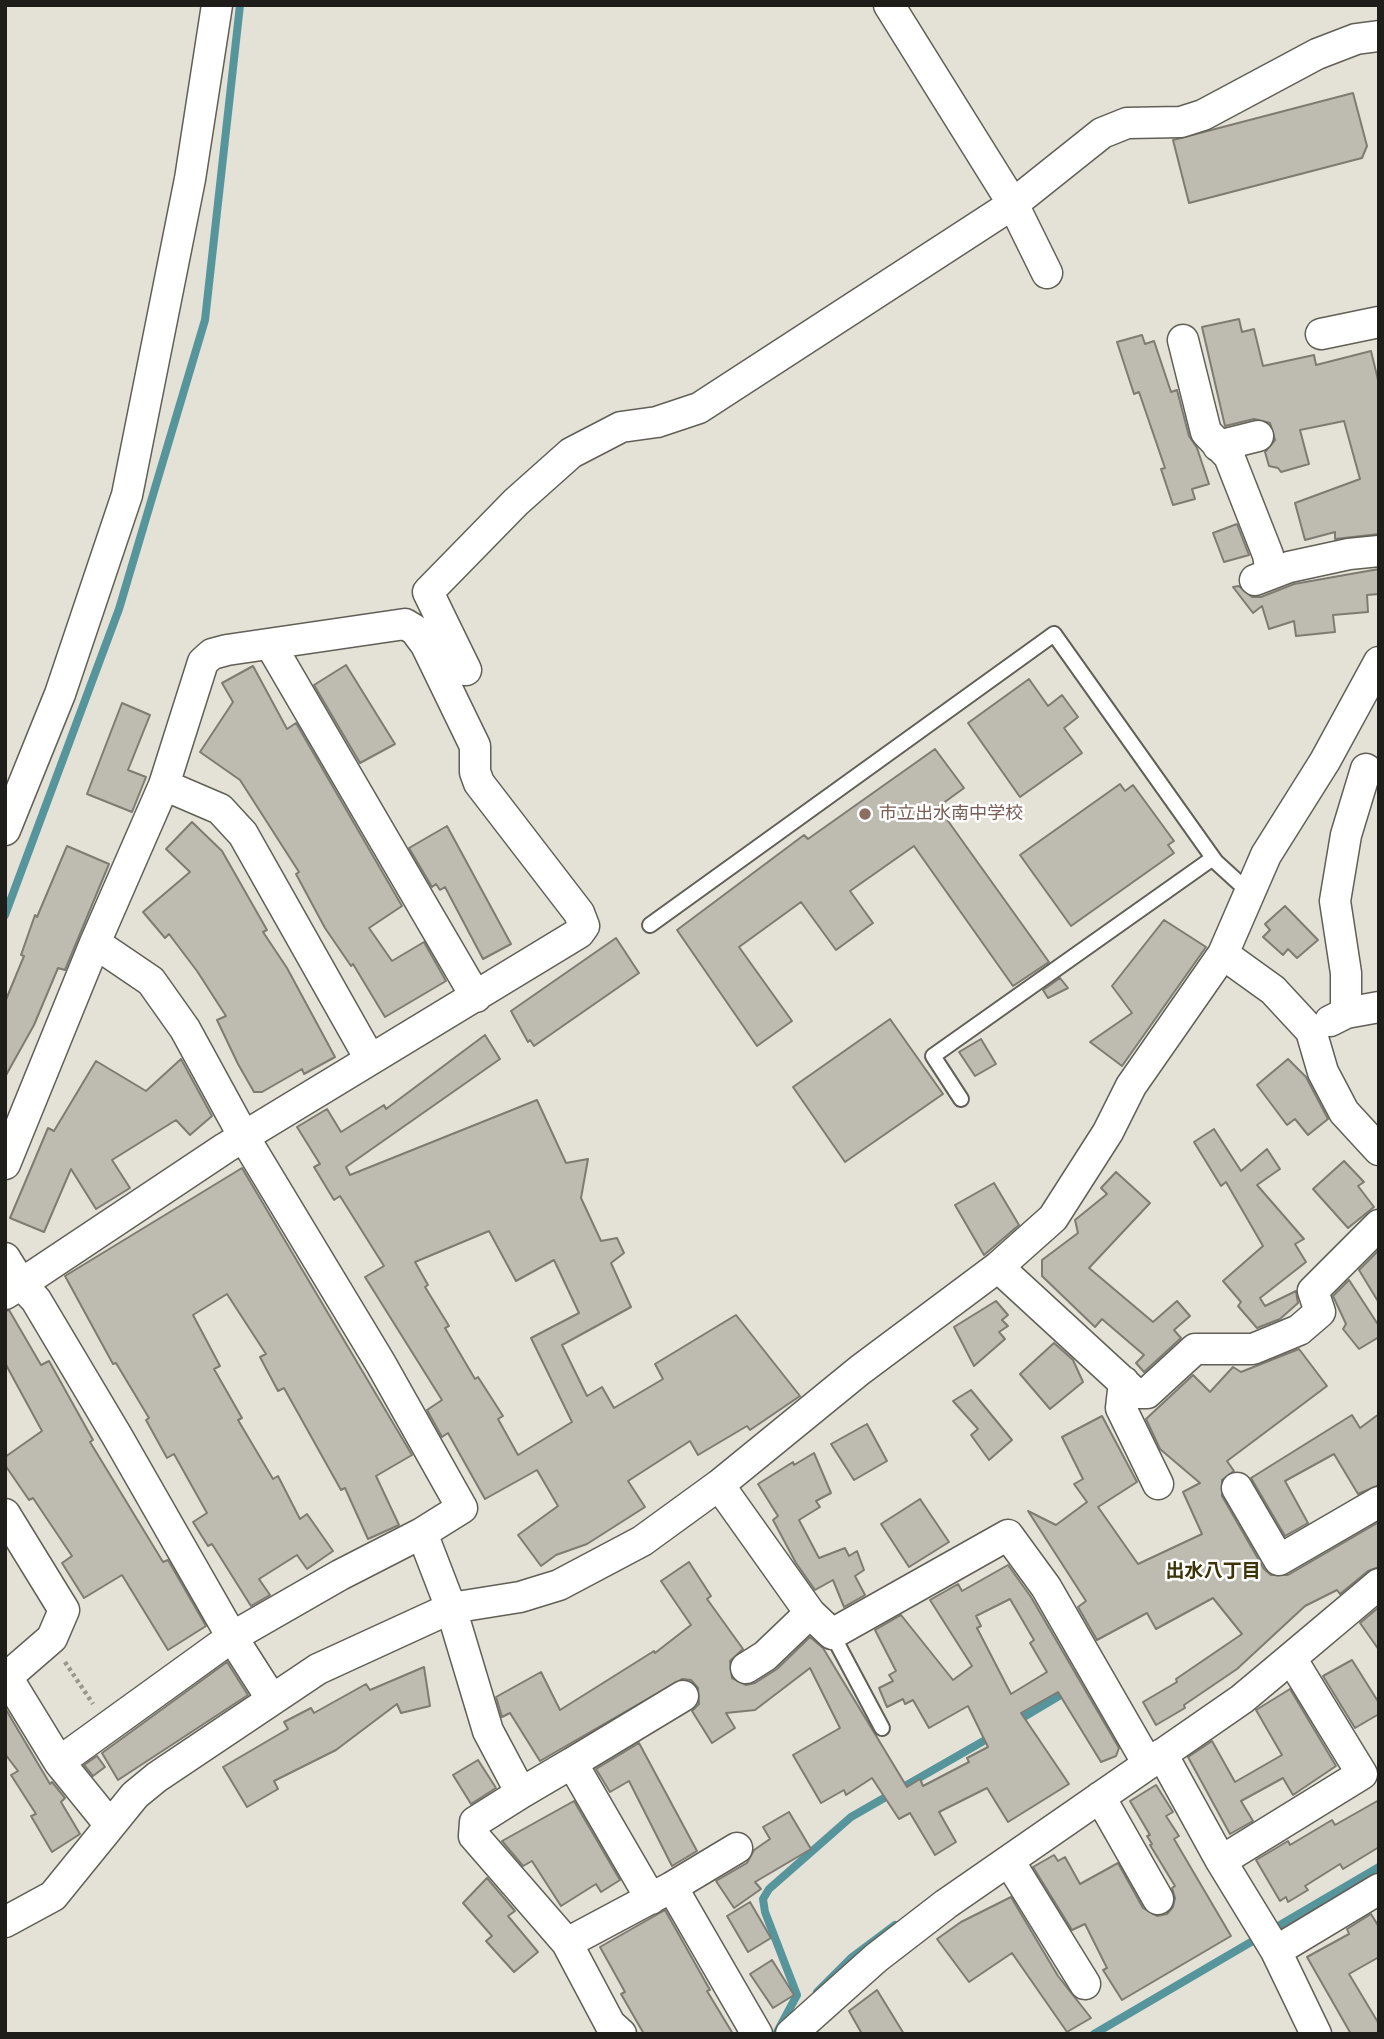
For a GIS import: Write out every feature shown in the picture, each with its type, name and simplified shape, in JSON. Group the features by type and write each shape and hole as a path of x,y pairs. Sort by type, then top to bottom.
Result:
{"street":[{"path":"5,830 60,694 127,495 190,179 217,5"},
{"path":"889,5 1013,204 1047,273"},
{"path":"466,670 428,592 516,502 571,453 621,427 657,422 699,408 1013,204 1085,145 1115,127 1145,121 1181,122 1203,115 1317,54 1356,39 1379,36"},
{"path":"1321,334 1379,322"},
{"path":"1183,340 1206,432 1229,456 1268,555 1263,577 1349,554 1379,551"},
{"path":"1218,446 1258,436"},
{"path":"5,1164 95,943 164,785 203,663 212,654 270,643 405,624 415,630 426,645 475,746 474,772 479,783 579,913 584,926 579,933 476,997 244,1137 13,1289"},
{"path":"270,643 476,997"},
{"path":"5,1922 53,1896 135,1795 157,1777 318,1669 451,1608 520,1597 559,1586 642,1541 719,1485 860,1370 998,1267 1053,1218 1108,1132 1131,1086 1223,954 1266,855 1325,761 1379,662"},
{"path":"1346,1013 1346,973 1335,901 1346,835 1369,780"},
{"path":"164,785 220,809 243,834 370,1059"},
{"path":"59,1762 232,1637 340,1575 422,1533 462,1508 381,1364 244,1137 185,1029 151,981 95,943"},
{"path":"1223,954 1273,989 1311,1031 1323,1072 1345,1112 1379,1150"},
{"path":"1311,1031 1346,1013 1379,1007"},
{"path":"998,1267 1135,1393 1147,1393 1195,1349 1253,1349 1299,1330 1320,1312 1313,1292 1379,1225"},
{"path":"5,1258 13,1289 36,1300 232,1637 271,1699"},
{"path":"1124,1382 1121,1408 1158,1484"},
{"path":"719,1485 810,1613 832,1634 1009,1535 1046,1587 1221,1861 1276,1951 1316,2034"},
{"path":"1237,1488 1279,1560 1379,1502"},
{"path":"5,1514 64,1610 52,1638 7,1677 59,1762 110,1825"},
{"path":"422,1533 451,1608 488,1731 521,1793"},
{"path":"798,2031 876,1958 1009,1861 1242,1699 1379,1584"},
{"path":"746,1668 765,1656 810,1613"},
{"path":"1221,1861 1370,1776 1291,1658"},
{"path":"621,2034 610,2024 567,1944 474,1836 475,1822 682,1696"},
{"path":"572,1763 757,2034"},
{"path":"1100,1797 1158,1899"},
{"path":"567,1944 662,1893 737,1848"},
{"path":"1009,1861 1084,1984"},
{"path":"1276,1951 1379,1889"}],"lane":[{"path":"650,925 1054,634 1213,858 1250,893"},
{"path":"961,1099 933,1056 1213,858"},
{"path":"832,1634 882,1728"}],"path":[{"path":"52,1638 80,1686 108,1725"}],"building":[{"path":"1353,93 1367,146 1362,158 1189,203 1173,140"},
{"path":"1239,319 1242,332 1254,329 1263,366 1314,355 1316,365 1371,351 1379,384 1379,534 1335,539 1335,532 1305,540 1295,503 1360,479 1344,421 1300,430 1309,464 1281,472 1278,468 1269,466 1265,452 1275,440 1270,423 1254,419 1225,426 1202,327"},
{"path":"1142,335 1145,344 1154,341 1171,392 1177,390 1189,436 1197,448 1209,484 1192,489 1195,499 1173,505 1161,469 1165,468 1139,392 1134,394 1117,342"},
{"path":"1237,524 1249,555 1224,562 1213,533"},
{"path":"1379,569 1379,594 1367,595 1368,612 1333,615 1335,632 1296,636 1294,621 1269,629 1262,606 1253,613 1233,587 1239,586 1252,597 1261,597 1294,584"},
{"path":"346,665 395,744 360,763 314,685"},
{"path":"253,666 287,729 296,723 402,906 369,928 392,961 424,942 446,981 385,1017 353,964 351,966 325,928 296,874 299,872 240,780 200,752 233,702 222,683"},
{"path":"1029,679 1048,706 1062,695 1078,717 1064,728 1082,753 1020,797 968,723"},
{"path":"122,703 150,715 128,770 146,777 132,812 87,794"},
{"path":"935,749 964,788 938,807 1049,962 1013,986 914,846 850,891 873,923 836,950 801,902 739,947 792,1021 757,1046 677,930 804,835 808,839"},
{"path":"1120,784 1125,791 1133,785 1174,841 1168,845 1174,853 1071,926 1020,855"},
{"path":"192,822 222,851 267,930 263,932 287,968 335,1057 304,1074 302,1069 262,1092 254,1092 238,1064 217,1020 226,1016 197,971 169,934 165,938 143,912 190,872 166,849"},
{"path":"447,826 511,944 483,959 445,887 440,890 436,884 432,887 409,848"},
{"path":"67,846 109,864 65,970 58,968 34,1025 5,1077 5,1002 24,956 21,955 35,915 37,917"},
{"path":"1285,906 1318,940 1297,958 1288,949 1283,955 1263,937 1270,930 1265,924"},
{"path":"1164,920 1206,947 1122,1066 1090,1042 1132,1013 1112,986"},
{"path":"616,938 639,973 534,1046 530,1040 528,1042 511,1011"},
{"path":"1060,978 1068,988 1048,998 1043,990"},
{"path":"890,1019 943,1094 845,1162 793,1087"},
{"path":"485,1035 500,1059 346,1167 350,1175 537,1100 566,1163 588,1159 581,1198 601,1241 617,1238 624,1253 611,1263 631,1307 562,1345 587,1396 602,1387 614,1408 663,1379 655,1364 736,1315 800,1396 750,1430 747,1426 698,1455 690,1441 628,1481 645,1507 587,1544 556,1555 541,1566 518,1535 558,1506 537,1470 485,1499 448,1433 442,1437 427,1410 442,1400 365,1277 384,1266 340,1196 334,1200 314,1167 320,1164 297,1127 327,1109 341,1132 384,1105 386,1109","holes":["489,1231 516,1281 554,1260 579,1313 531,1338 572,1422 518,1455 498,1419 503,1416 478,1377 475,1379 445,1328 449,1326 425,1287 428,1285 415,1262"]},
{"path":"981,1039 996,1064 975,1076 959,1052"},
{"path":"181,1059 212,1116 190,1135 176,1120 112,1160 130,1188 96,1209 71,1169 44,1232 10,1218 48,1128 54,1131 96,1061 146,1091"},
{"path":"1288,1059 1306,1077 1328,1119 1308,1135 1295,1119 1287,1125 1257,1085"},
{"path":"1214,1129 1241,1171 1267,1149 1280,1169 1257,1185 1304,1239 1295,1244 1306,1262 1260,1298 1265,1306 1296,1291 1298,1303 1280,1319 1257,1328 1238,1306 1241,1302 1223,1281 1263,1246 1226,1182 1221,1186 1194,1142"},
{"path":"1344,1161 1364,1182 1358,1186 1374,1207 1348,1228 1313,1189"},
{"path":"242,1168 412,1455 376,1476 399,1525 368,1539 345,1488 341,1490 284,1388 278,1391 260,1357 266,1354 227,1294 193,1315 220,1366 214,1369 242,1418 238,1420 273,1479 278,1476 300,1519 307,1514 333,1551 307,1569 297,1555 259,1579 270,1595 251,1606 212,1544 208,1546 193,1522 207,1513 174,1454 167,1458 146,1420 149,1418 116,1363 113,1364 65,1276"},
{"path":"1116,1172 1150,1203 1089,1268 1153,1322 1177,1301 1190,1316 1174,1330 1181,1338 1144,1372 1136,1363 1144,1355 1102,1319 1095,1327 1042,1276 1042,1260 1078,1233 1075,1220 1107,1194 1101,1188"},
{"path":"994,1183 1019,1225 984,1255 955,1205"},
{"path":"1379,1250 1379,1303 1359,1270"},
{"path":"1349,1280 1379,1326 1379,1337 1359,1349 1343,1329 1346,1324 1333,1296"},
{"path":"996,1301 1008,1315 1002,1320 1008,1326 999,1332 1005,1339 974,1366 954,1327"},
{"path":"9,1310 41,1365 49,1361 93,1440 90,1442 163,1562 168,1560 206,1626 168,1650 122,1575 84,1598 62,1563 72,1556 33,1498 29,1500 5,1465 5,1457 42,1431 5,1363 5,1311"},
{"path":"1054,1343 1073,1360 1083,1382 1050,1409 1020,1374"},
{"path":"1299,1349 1327,1386 1227,1461 1234,1471 1222,1480 1222,1496 1264,1569 1271,1575 1288,1575 1379,1522 1379,1567 1368,1571 1340,1594 1337,1590 1305,1606 1237,1669 1184,1705 1185,1708 1156,1725 1143,1702 1177,1682 1176,1679 1242,1634 1213,1598 1156,1629 1147,1613 1097,1640 1078,1607 1086,1601 1028,1511 1056,1525 1087,1502 1074,1484 1083,1479 1062,1437 1102,1416 1137,1482 1098,1507 1138,1564 1202,1534 1183,1492 1200,1483 1160,1449 1146,1419 1193,1375 1210,1392 1233,1367 1241,1372"},
{"path":"971,1390 1012,1440 989,1460 971,1435 978,1429 953,1401"},
{"path":"1379,1414 1379,1485 1358,1494 1334,1454 1285,1481 1308,1523 1285,1536 1251,1478 1352,1415 1360,1428"},
{"path":"867,1424 887,1461 854,1480 831,1444"},
{"path":"814,1453 831,1493 816,1501 820,1507 799,1520 819,1558 845,1548 849,1556 857,1551 864,1570 855,1576 865,1595 844,1607 833,1580 815,1590 796,1563 773,1520 778,1516 758,1484 793,1462 794,1465"},
{"path":"920,1499 949,1542 909,1567 881,1524"},
{"path":"689,1562 711,1596 707,1599 743,1649 730,1661 732,1678 746,1685 755,1683 777,1669 810,1637 823,1648 907,1787 920,1779 923,1786 969,1762 967,1758 988,1747 968,1706 929,1728 913,1700 905,1704 903,1699 887,1707 879,1688 893,1681 889,1675 896,1671 875,1630 901,1615 953,1680 972,1666 930,1600 958,1584 962,1591 1008,1565 1031,1597 1119,1748 1116,1756 1101,1762 1058,1692 1021,1713 1069,1784 1008,1822 987,1788 939,1812 956,1842 935,1855 910,1813 899,1819 872,1778 846,1795 844,1790 821,1803 793,1755 840,1728 810,1668 755,1710 726,1713 735,1728 712,1743 692,1711 699,1704 698,1688 691,1680 682,1679 540,1761 510,1713 502,1717 496,1697 541,1672 560,1710 654,1651 655,1653 691,1625 661,1581","holes":["1010,1599 1034,1640 1030,1643 1047,1672 1011,1694 977,1628 981,1626 976,1616"]},
{"path":"1379,1607 1379,1650 1360,1623"},
{"path":"1352,1660 1379,1703 1379,1714 1355,1728 1323,1676"},
{"path":"227,1662 248,1695 118,1780 102,1753"},
{"path":"424,1667 430,1706 401,1713 397,1704 336,1750 274,1781 278,1789 247,1807 223,1767 288,1729 284,1722 311,1708 314,1713 366,1684 370,1690"},
{"path":"1290,1689 1336,1766 1293,1795 1283,1778 1241,1801 1253,1821 1230,1834 1188,1757 1212,1741 1235,1782 1282,1755 1256,1710"},
{"path":"5,1708 50,1784 52,1782 65,1798 61,1802 80,1834 52,1852 31,1816 36,1814 11,1775 18,1771 5,1754"},
{"path":"639,1743 697,1851 672,1866 629,1781 610,1792 596,1769"},
{"path":"97,1756 105,1767 93,1776 84,1765"},
{"path":"478,1760 496,1788 471,1804 453,1775"},
{"path":"1156,1785 1173,1812 1166,1816 1179,1836 1174,1839 1231,1936 1122,2000 1103,1970 1107,1968 1085,1924 1072,1930 1033,1867 1054,1855 1058,1861 1065,1857 1080,1884 1118,1863 1143,1908 1157,1916 1167,1914 1173,1907 1175,1898 1172,1888 1175,1886 1150,1845 1152,1844 1147,1836 1150,1835 1130,1801"},
{"path":"1379,1800 1379,1847 1343,1869 1340,1864 1305,1886 1308,1890 1288,1902 1286,1897 1280,1901 1256,1860 1288,1841 1290,1845 1332,1820 1335,1825"},
{"path":"574,1801 620,1880 601,1892 596,1884 561,1906 532,1861 523,1866 502,1841"},
{"path":"789,1812 811,1849 755,1882 761,1889 734,1908 716,1881 747,1863 754,1850 770,1839 763,1827"},
{"path":"487,1878 515,1911 508,1916 538,1952 514,1972 486,1941 492,1936 463,1903"},
{"path":"1011,1897 1058,1976 1091,2018 1067,2032 1012,1953 969,1982 937,1939 961,1922"},
{"path":"750,1902 771,1938 748,1952 727,1916"},
{"path":"665,1910 710,1990 707,1991 733,2034 644,2034 621,1994 625,1992 600,1947"},
{"path":"1371,1914 1379,1927 1379,1957 1349,1974 1379,2024 1379,2034 1351,2034 1307,1957 1349,1934 1347,1929"},
{"path":"772,1960 794,1995 773,2008 750,1974"},
{"path":"877,1990 904,2034 862,2034 849,2011"}],"waterway":[{"path":"5,915 119,609 205,320 240,5"},
{"path":"1017,1721 1069,1690"},
{"path":"776,2034 797,1995 765,1912 763,1899 769,1889 851,1817 994,1735"},
{"path":"1094,2034 1379,1867"},
{"path":"817,1992 851,1958 895,1925"}],"place":[{"name":"市立出水南中学校","path":"865,814"}],"district":[{"name":"出水八丁目","path":"1213,1571"}]}
